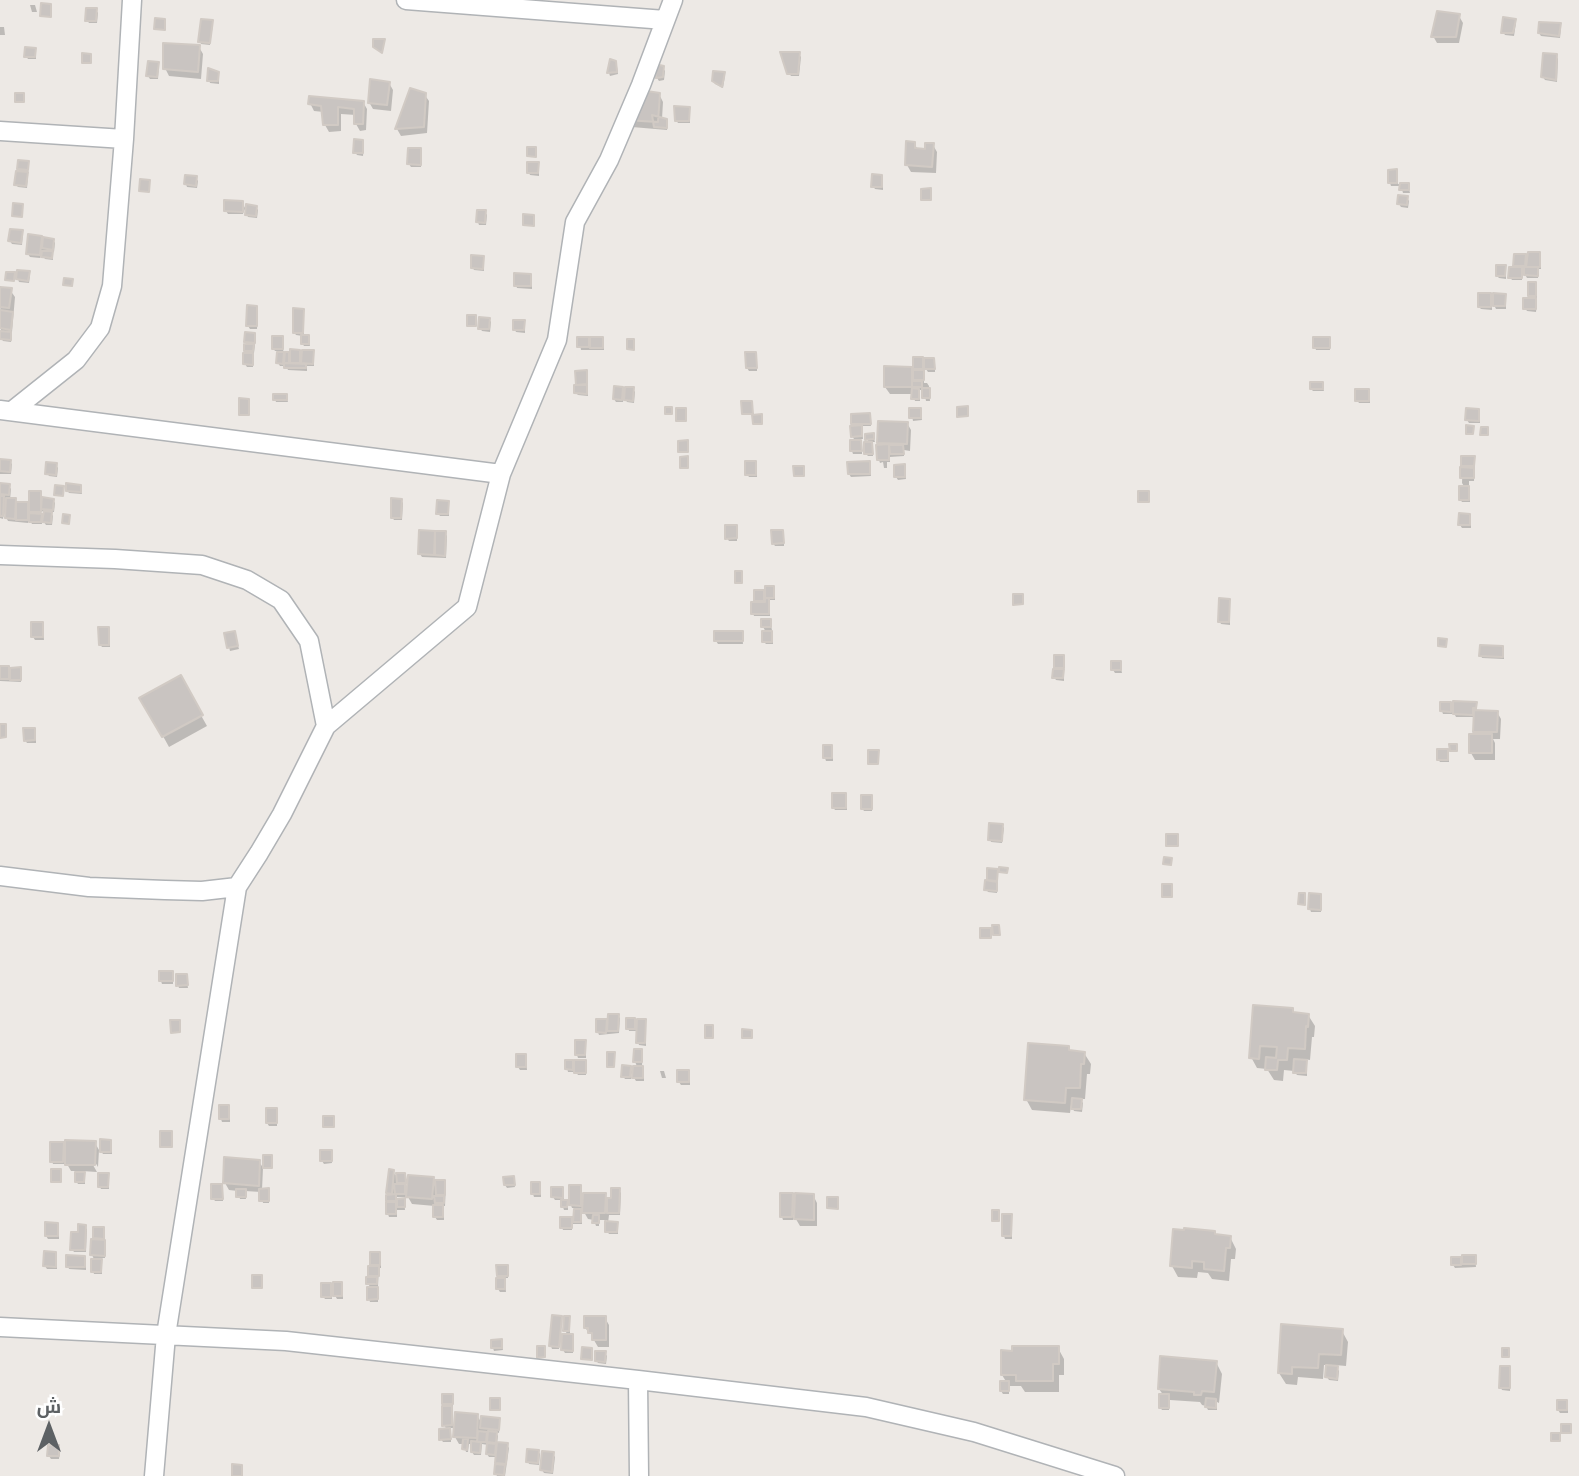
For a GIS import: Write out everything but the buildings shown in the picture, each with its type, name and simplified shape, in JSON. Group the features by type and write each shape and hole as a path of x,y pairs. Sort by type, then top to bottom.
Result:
{"street":[{"path":"6,411 76,360 100,328 112,286 132,0"},
{"path":"406,0 665,20"},
{"path":"154,1476 166,1335 237,887 282,814 326,726 467,607 501,474 557,340 575,222 609,160 673,0"},
{"path":"0,131 124,139"},
{"path":"6,411 501,474"},
{"path":"0,555 202,565 247,580 281,600 309,641 326,726"},
{"path":"0,876 89,887 202,891 237,887"},
{"path":"0,1326 286,1341 866,1407 974,1432 1115,1476"},
{"path":"638,1380 639,1476"}]}
